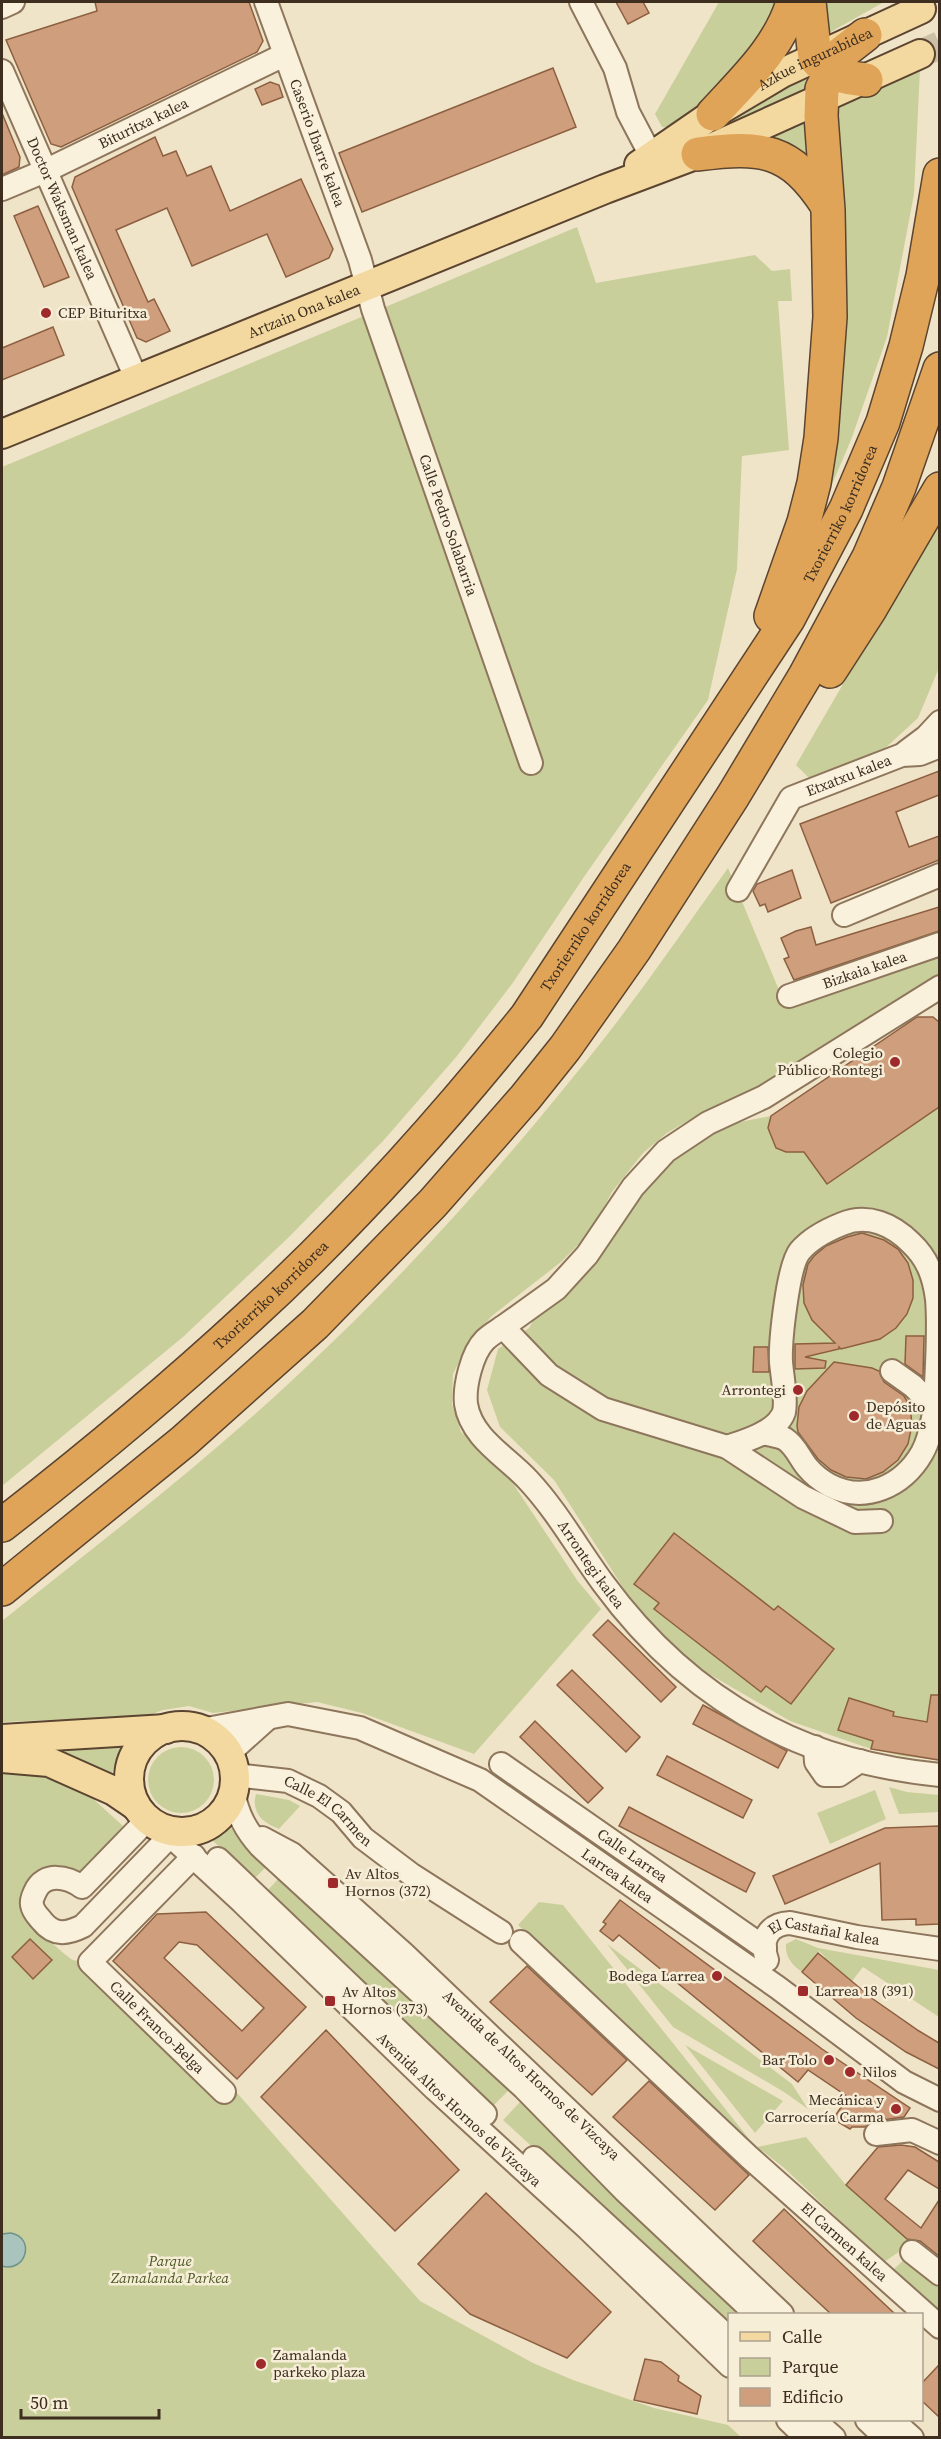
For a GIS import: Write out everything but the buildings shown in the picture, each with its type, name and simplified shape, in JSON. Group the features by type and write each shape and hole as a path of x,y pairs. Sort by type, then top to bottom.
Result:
{"highway":[{"path":"712,114 763,60 777,40 794,2"},
{"path":"730,708 776,604 804,522 814,483 821,438 830,316 827,205 810,2"},
{"path":"816,85 838,56 865,35"},
{"path":"816,85 866,80"},
{"path":"698,154 739,149 761,151 782,158 801,170 827,205"},
{"name":"Txorierriko korridorea","path":"2,1525 145,1409 249,1317 342,1225 448,1111 527,1016 606,898 639,842 788,619 831,539 883,422 906,346 932,226 939,175"},
{"path":"2,1589 184,1441 315,1324 433,1203 525,1098 578,1031 634,950 779,719 869,557 899,487 939,369"},
{"path":"779,719 825,679 870,609 939,489"}],"main road":[{"name":"Azkue ingurabidea","path":"865,35 921,9"},
{"path":"866,80 920,54"},
{"name":"Azkue ingurabidea","path":"712,114 782,73 816,85"},
{"name":"Artzain Ona kalea","path":"655,163 698,154 816,85"},
{"name":"Artzain Ona kalea","path":"2,434 605,189 655,163 712,114"},
{"path":"2,1738 166,1729 184,1726 201,1730 217,1739 232,1774 226,1809 214,1822 198,1830 165,1830 114,1791 49,1762 2,1758"},
{"path":"165,1830 130,1791 129,1776 132,1760 146,1741 166,1729"}],"street":[{"path":"2,7 13,2"},
{"name":"Caserio Ibarre kalea","path":"266,2 360,260 366,286"},
{"path":"581,2 615,68 628,112 655,163"},
{"name":"Bituritxa kalea","path":"2,189 45,171 284,55"},
{"name":"Doctor Waksman kalea","path":"2,71 137,380"},
{"name":"Calle Pedro Solabarria","path":"366,286 531,763"},
{"path":"902,755 926,737 939,722"},
{"name":"Etxatxu kalea","path":"738,890 790,798 902,755 920,754 939,746"},
{"path":"844,915 939,875"},
{"name":"Bizkaia kalea","path":"789,996 939,944"},
{"name":"Arrontegi kalea","path":"939,987 764,1097 708,1123 666,1151 633,1187 587,1255 556,1289 483,1341 466,1382 466,1405 471,1420 481,1436 529,1481 644,1635 695,1681 769,1728 815,1747 816,1762 825,1774 839,1775 860,1761 939,1775"},
{"path":"874,1220 898,1230 919,1251 933,1274 937,1320 934,1408 923,1451 912,1468 894,1482 872,1493 850,1493 829,1485 808,1469 788,1431 784,1411 781,1359 783,1329 787,1295 799,1252 826,1230 850,1221 874,1220"},
{"path":"503,1327 549,1375 603,1409 728,1447 803,1497 855,1522 881,1521"},
{"path":"892,1371 913,1386 934,1408"},
{"path":"728,1447 763,1433 777,1422 784,1411"},
{"path":"763,1433 785,1439 798,1452"},
{"name":"Larrea kalea","path":"201,1730 288,1714 360,1728 480,1780 777,1987 904,2082 939,2100"},
{"path":"232,1774 268,1718"},
{"name":"Calle Larrea","path":"501,1764 765,1948"},
{"name":"Avenida de Altos Hornos de Vizcaya","path":"232,1774 238,1814 244,1827 260,1846 524,2088 626,2191 755,2313"},
{"name":"Calle El Carmen","path":"232,1774 288,1781 319,1796 340,1812 363,1838 404,1869 501,1932"},
{"name":"Avenida de Altos Hornos de Vizcaya","path":"244,1827 292,1854 404,1954 781,2313"},
{"path":"165,1830 83,1926 70,1932 58,1933 46,1926 35,1913 32,1905 37,1886 48,1879 61,1877 73,1880 82,1887 165,1830"},
{"path":"165,1830 215,1856 254,1891 492,2121 728,2338"},
{"name":"Calle Franco-Belga","path":"165,1830 90,1962 224,2092"},
{"name":"Avenida Altos Hornos de Vizcaya","path":"165,1830 403,2059 588,2229 728,2365"},
{"name":"El Castañal kalea","path":"777,1987 765,1948 769,1931 779,1924 790,1923 857,1938 939,1949"},
{"name":"El Carmen kalea","path":"521,1942 749,2157 939,2327"},
{"path":"876,2134 912,2130 939,2144"},
{"path":"912,2252 939,2274"},
{"path":"789,2421 807,2438"},
{"path":"815,2421 834,2438"},
{"path":"868,2421 886,2438"},
{"path":"893,2421 912,2438"}],"green space":[{"path":"719,2 783,2 771,34 679,129 662,127 655,114"},
{"path":"824,2 884,2 827,34"},
{"path":"805,70 808,93 684,150"},
{"path":"920,70 914,194 887,337 851,440 804,550 841,355 845,255 835,119 840,105 847,100 870,94"},
{"path":"807,117 809,168 757,142"},
{"path":"577,227 596,283 755,255 772,271 790,269 792,301 778,301 789,450 742,456 737,569 708,700 512,984 457,1056 383,1141 289,1237 183,1337 2,1486 2,467"},
{"path":"939,519 939,668 918,718 882,751 809,778 796,765"},
{"path":"728,868 784,1002 939,953 939,974 822,1054 769,1083 694,1117 667,1133 643,1153 612,1192 590,1233 561,1262 493,1315 471,1338 453,1374 452,1404 461,1432 510,1479 577,1580 601,1609 474,1754 362,1713 317,1702 213,1713 189,1706 163,1710 147,1716 2,1722 2,1621 230,1436 338,1336 409,1265 510,1153 594,1051 653,974"},
{"path":"939,1107 939,1760 902,1756 871,1749 790,1721 709,1674 651,1631 554,1480 500,1427 487,1390 498,1349 529,1328 554,1283 677,1154 735,1123 771,1116 768,1128 776,1148 789,1152 802,1149 827,1183"},
{"path":"2,1747 123,1748 111,1775"},
{"path":"175,1747 187,1747 205,1756 212,1767 214,1780 212,1793 205,1804 194,1811 175,1813 162,1808 153,1799 148,1786 148,1774 153,1761 162,1752"},
{"name":"Parque Zamalanda Parkea","path":"2,1774 53,1776 89,1795 123,1826 81,1872 55,1866 40,1869 33,1874 27,1880 21,1897 21,1908 25,1915 73,1960 96,1962 238,2094 420,2301 533,2363 573,2380 654,2408 728,2425 741,2437 2,2437"},
{"path":"889,1787 907,1792 939,1795 939,1812 899,1814"},
{"path":"875,1790 886,1819 830,1844 817,1813"},
{"path":"256,1794 289,1800 300,1806 279,1829 268,1824 259,1816 255,1806"},
{"path":"231,1828 267,1866 255,1878 213,1841"},
{"path":"279,1878 510,2089 492,2107 268,1890"},
{"path":"539,1902 563,1905 750,2140 518,1925"},
{"path":"796,1939 818,1948 939,1970 939,2017 863,1967 852,1981 828,1961 821,1962 825,1957 819,1951 802,1972 792,1963 787,1953 786,1944"},
{"path":"607,1944 792,2084 808,2109 784,2092 673,2027"},
{"path":"685,2045 783,2101 755,2133"},
{"path":"522,2100 743,2313 728,2313 728,2328 503,2120"},
{"path":"806,2137 846,2185 912,2243 884,2262 783,2167 757,2147"},
{"path":"908,2256 939,2283 939,2310 928,2304 893,2270"}],"water":[{"path":"11,2233 24,2241 25,2254 17,2264 10,2267 2,2266 2,2234"}],"tunnel":[{"path":"920,54 940,45"}],"place":[{"name":"CEP Bituritxa","path":"46,313"},
{"name":"Colegio Público Rontegi","path":"895,1062"},
{"name":"Arrontegi","path":"798,1390"},
{"name":"Depósito de Aguas","path":"854,1416"},
{"name":"Av Altos Hornos (372)","path":"333,1883"},
{"name":"Bodega Larrea","path":"717,1976"},
{"name":"Larrea 18 (391)","path":"803,1991"},
{"name":"Av Altos Hornos (373)","path":"330,2001"},
{"name":"Bar Tolo","path":"829,2060"},
{"name":"Nilos","path":"850,2072"},
{"name":"Mecánica y Carrocería Carma","path":"896,2109"},
{"name":"Zamalanda parkeko plaza","path":"261,2364"}]}
